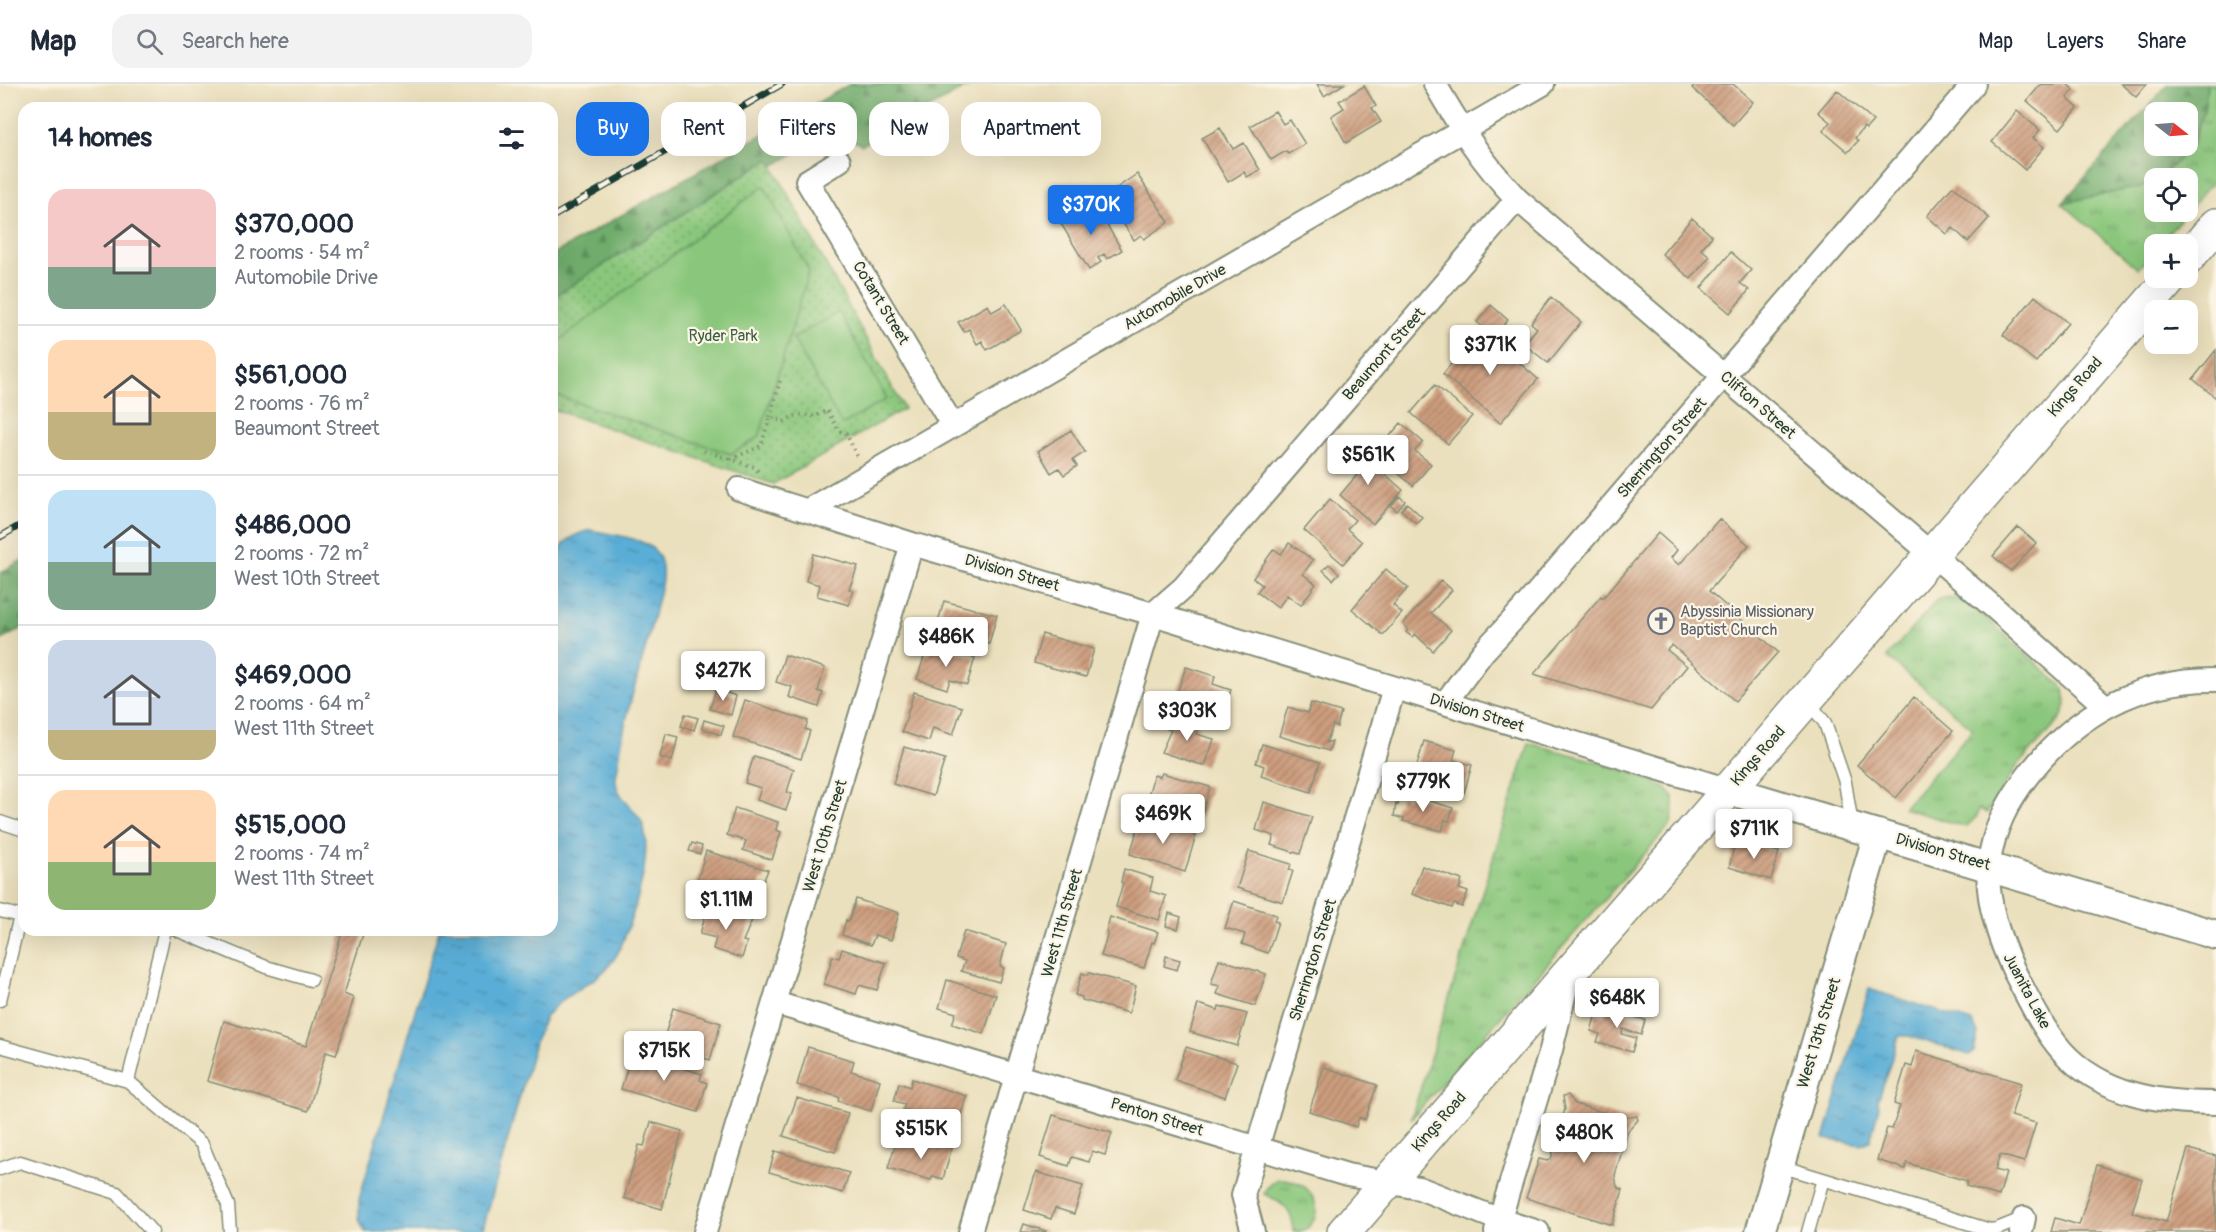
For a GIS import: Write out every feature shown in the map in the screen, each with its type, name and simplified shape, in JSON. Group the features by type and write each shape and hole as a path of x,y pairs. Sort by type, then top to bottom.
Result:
{"main road":[{"path":"2198,246 2216,225"},
{"name":"Kings Road","path":"1344,1232 2162,288"}],"street":[{"name":"Clifton Street","path":"1435,84 1462,131 1489,170 1517,199 1725,376 2104,706"},
{"name":"Automobile Drive","path":"808,510 1543,84"},
{"name":"Sherrington Street","path":"1445,703 1483,652 1725,376 1974,84"},
{"name":"Cotant Street","path":"839,161 807,181 953,426"},
{"name":"Beaumont Street","path":"1153,614 1184,587 1517,199"},
{"name":"Division Street","path":"739,489 912,544 1153,614 1729,790 2216,935"},
{"name":"West 10th Street","path":"705,1232 912,544"},
{"name":"West 11th Street","path":"970,1232 1153,614"},
{"name":"Juanita Lake","path":"2216,679 2172,682 2128,695 2104,706 2073,726 2042,757 2014,792 1996,831 1989,866 1993,909 2007,957 2035,1012 2061,1050 2095,1078 2121,1091 2140,1097 2180,1103 2216,1103"},
{"name":"Sherrington Street","path":"1253,1232 1243,1195 1394,688"},
{"name":"West 13th Street","path":"1760,1232 1878,834"},
{"path":"1498,1226 1551,1050 1569,974"},
{"name":"Penton Street","path":"775,1003 1347,1175 1419,1188 1498,1226 1538,1232"}],"lane":[{"path":"1807,699 1825,723 1845,782 1852,825"},
{"path":"0,822 18,828"},
{"path":"0,911 18,916"},
{"path":"0,1000 18,924"},
{"path":"128,1081 164,936"},
{"path":"191,936 266,967 311,980"},
{"path":"0,1047 128,1081 202,1144 228,1205 230,1232"},
{"path":"0,1169 21,1162 117,1192 152,1232"},
{"path":"1780,1166 1990,1230 2022,1225"},
{"path":"1808,1232 1823,1179"}],"path":[{"path":"731,459 761,446 780,381"},
{"path":"770,417 784,422 793,415 802,414 815,417 830,408 839,431 846,434 867,476"},
{"path":"704,451 754,466 760,472"}],"green space":[{"path":"850,84 973,84 940,102 869,102 869,141 862,145 857,143 857,102 819,102"},
{"path":"2168,84 2207,84 2204,110 2198,127 2198,102 2152,102"},
{"path":"2207,84 2216,84 2216,178 2198,199 2198,168 2170,168 2182,156 2198,156 2198,127 2204,110"},
{"path":"2144,111 2144,156 2182,156 2170,168 2144,168 2144,186 2062,203"},
{"path":"758,137 758,156 790,156 773,166 768,159 558,294 558,252 725,156 746,156 746,144"},
{"name":"Ryder Park","path":"769,159 904,409 773,484 558,411 558,294"},
{"path":"764,186 809,271 759,437 731,454 558,396 558,341"},
{"path":"2144,186 2144,222 2178,222 2168,234 2144,234 2144,262 2138,269 2062,203"},
{"path":"839,312 887,399 842,425 793,338"},
{"path":"18,562 18,630 0,641 0,573"},
{"path":"1955,598 1969,603 2064,688 2066,705 2061,719 2017,766 1987,813 1979,809 1977,816 1966,827 1903,808 1973,729 1887,657 1938,599"},
{"path":"1529,743 1630,772 1665,788 1674,799 1671,824 1411,1119"},
{"path":"1277,1179 1293,1181 1312,1195 1316,1205 1315,1215 1312,1224 1304,1230 1294,1232 1292,1218 1286,1208 1277,1200 1264,1194"}],"water":[{"path":"590,530 642,542 657,554 662,568 660,590 630,702 616,778 621,795 641,820 645,838 644,869 632,917 622,944 607,968 598,977 556,1005 544,1020 536,1039 482,1232 365,1232 359,1219 359,1199 437,936 558,936 558,554 568,540"},
{"path":"1869,989 1972,1022 1978,1033 1974,1052 1969,1055 1909,1036 1899,1036 1878,1101 1879,1107 1870,1141 1861,1145 1824,1139"}],"building":[{"path":"1317,84 1344,84 1324,96"},
{"path":"1695,84 1733,84 1753,102 1733,125 1692,88"},
{"path":"2041,84 2067,84 2074,90 2067,98 2078,108 2060,129 2027,101"},
{"path":"2121,84 2147,84 2136,97"},
{"path":"1364,86 1376,106 1372,108 1381,122 1346,143 1331,116 1344,108 1339,101"},
{"path":"1837,90 1873,121 1866,129 1864,127 1855,138 1858,141 1848,152 1823,131 1830,122 1818,112"},
{"path":"1275,111 1283,124 1290,120 1305,144 1288,154 1286,151 1271,160 1250,126"},
{"path":"2017,111 2040,130 2033,138 2044,147 2025,170 1992,142"},
{"path":"1220,128 1233,149 1244,143 1260,170 1247,177 1244,172 1228,182 1202,138"},
{"path":"1137,174 1169,222 1144,239 1141,235 1134,240 1105,196"},
{"path":"1953,186 1989,218 1968,242 1953,228 1947,234 1927,216"},
{"path":"1093,202 1122,250 1107,259 1104,254 1098,258 1101,262 1089,270 1060,222"},
{"path":"1692,218 1712,236 1701,249 1710,256 1691,279 1662,254"},
{"path":"1731,252 1751,270 1740,283 1749,290 1730,313 1701,288"},
{"path":"2035,296 2068,323 2036,362 2003,335"},
{"path":"1551,297 1581,322 1548,363 1524,344 1537,328 1531,323"},
{"path":"1006,304 1021,330 987,350 982,341 977,344 969,329 964,332 958,322 988,305 992,312"},
{"path":"1491,305 1508,320 1494,337 1477,322"},
{"path":"1480,328 1499,345 1487,359 1489,361 1501,347 1538,379 1500,423 1443,374"},
{"path":"2216,350 2216,398 2193,379"},
{"path":"1435,385 1472,416 1448,444 1411,413"},
{"path":"1401,423 1423,442 1415,451 1431,464 1413,486 1375,453"},
{"path":"1071,430 1085,452 1073,460 1077,466 1064,475 1059,468 1051,473 1038,451"},
{"path":"1350,443 1403,490 1373,524 1340,495 1357,475 1337,457"},
{"path":"1399,496 1405,501 1397,511 1391,506"},
{"path":"1330,499 1355,520 1347,529 1362,542 1343,564 1304,530"},
{"path":"1407,503 1422,517 1416,523 1401,510"},
{"name":"Abyssinia Missionary Baptist Church","path":"1719,519 1749,545 1709,591 1778,652 1735,701 1672,645 1667,650 1687,666 1651,710 1534,674 1658,533 1677,550 1671,558 1679,565"},
{"path":"2018,527 2036,543 2011,571 1993,556"},
{"path":"1289,543 1313,560 1303,574 1316,584 1301,605 1287,595 1278,608 1257,592 1262,585 1253,578 1274,549 1281,554"},
{"path":"813,554 858,566 849,589 853,590 849,605 817,596 820,585 806,581"},
{"path":"1329,564 1339,573 1333,580 1323,570"},
{"path":"1386,569 1408,588 1393,605 1402,613 1383,635 1352,609"},
{"path":"1441,580 1452,590 1431,613 1451,630 1433,651 1415,634 1412,637 1406,632 1408,629 1403,624"},
{"path":"944,601 997,615 989,644 936,629"},
{"path":"1042,634 1094,649 1086,677 1034,663"},
{"path":"933,645 975,658 967,685 950,680 947,689 917,679 925,654 929,655"},
{"path":"785,655 825,668 818,691 823,693 819,707 789,697 792,687 776,682"},
{"path":"1186,667 1215,676 1213,684 1231,690 1222,716 1174,702"},
{"path":"716,689 736,696 731,715 710,709"},
{"path":"914,692 962,707 953,735 933,728 929,741 902,732"},
{"path":"1914,697 1953,731 1896,798 1857,765"},
{"path":"745,700 808,721 805,729 810,731 801,759 733,737"},
{"path":"1311,703 1341,712 1337,727 1333,725 1326,743 1332,741 1329,751 1279,736 1288,707 1308,713"},
{"path":"685,714 698,718 694,730 681,726"},
{"path":"1170,716 1199,725 1196,734 1214,739 1205,766 1161,752 1171,730 1166,728"},
{"path":"704,720 724,726 721,735 702,728"},
{"path":"666,734 678,737 672,761 660,757"},
{"path":"1424,741 1456,750 1453,760 1472,765 1464,793 1413,779"},
{"path":"1262,744 1320,762 1311,792 1261,776 1264,766 1256,763"},
{"path":"904,747 945,759 933,796 893,784"},
{"path":"754,756 794,769 787,792 792,793 786,810 757,800 761,788 745,783"},
{"path":"1162,773 1210,787 1201,818 1153,804 1154,801 1147,799 1154,775 1160,777"},
{"path":"1410,795 1453,808 1449,821 1445,820 1442,831 1403,821 1404,819 1394,816 1396,804 1398,805 1401,796 1409,799"},
{"path":"1264,802 1312,817 1300,854 1271,845 1274,836 1256,830"},
{"path":"735,808 778,822 776,830 781,832 772,860 743,850 746,841 727,835"},
{"path":"1141,818 1196,835 1185,872 1130,854"},
{"path":"1736,840 1779,852 1771,880 1729,867"},
{"path":"692,843 702,846 700,854 689,851"},
{"path":"706,851 768,870 764,880 761,880 758,891 762,892 758,908 727,899 730,887 721,884 716,901 693,895"},
{"path":"1249,851 1291,864 1289,870 1293,871 1283,902 1237,888"},
{"path":"1422,866 1462,880 1459,889 1468,892 1462,907 1454,904 1452,908 1412,894"},
{"path":"1124,869 1153,878 1150,891 1166,896 1159,920 1116,907 1123,883 1121,882"},
{"path":"856,899 899,913 891,940 875,935 871,945 842,935"},
{"path":"1234,901 1276,915 1274,921 1278,922 1268,953 1242,944 1245,934 1225,928"},
{"path":"708,906 752,920 743,941 747,942 742,958 713,949 716,938 700,934"},
{"path":"1169,913 1181,917 1178,929 1166,926"},
{"path":"1110,917 1158,932 1154,943 1152,942 1144,968 1101,956"},
{"path":"964,931 1006,944 1000,966 1004,968 999,982 961,971 965,961 956,958"},
{"path":"341,936 362,936 344,994 354,998 336,1055 326,1052 308,1111 207,1081 224,1021 306,1046"},
{"path":"842,949 886,963 877,990 859,985 856,994 824,984 833,956 839,958"},
{"path":"1166,956 1180,960 1177,970 1164,966"},
{"path":"1219,959 1266,974 1255,1006 1217,994 1220,986 1211,984"},
{"path":"1082,973 1136,986 1129,1013 1082,1000 1082,997 1075,995"},
{"path":"947,980 996,995 984,1034 952,1024 956,1013 939,1008"},
{"path":"1198,1004 1218,1010 1219,1006 1247,1014 1237,1046 1190,1032"},
{"path":"673,1008 721,1023 710,1060 678,1050 681,1040 665,1035"},
{"path":"1607,1009 1645,1020 1641,1035 1623,1029 1622,1034 1636,1038 1632,1052 1597,1042 1600,1034 1591,1031 1596,1014 1605,1017"},
{"path":"808,1047 854,1061 851,1071 880,1080 871,1111 838,1101 839,1097 797,1085"},
{"path":"1186,1047 1237,1063 1225,1097 1175,1080"},
{"path":"1916,1051 2021,1083 2011,1116 2036,1123 2024,1162 2000,1155 1995,1170 2006,1173 1999,1196 1966,1186 1967,1181 1907,1163 1905,1169 1877,1160 1887,1128 1892,1129 1900,1106 1894,1104 1906,1065 1912,1067"},
{"path":"632,1052 702,1074 700,1080 707,1083 698,1112 621,1089"},
{"path":"1324,1067 1377,1085 1365,1120 1359,1117 1356,1127 1309,1111"},
{"path":"912,1079 967,1096 957,1125 903,1109 905,1104 894,1101 899,1083 910,1087"},
{"path":"1568,1095 1575,1104 1623,1118 1637,1116 1638,1120 1628,1131 1615,1175 1617,1187 1623,1190 1612,1225 1526,1198 1539,1159 1547,1161 1551,1159 1565,1109 1563,1096"},
{"path":"797,1098 848,1113 835,1152 783,1136"},
{"path":"1053,1115 1112,1133 1105,1155 1092,1151 1089,1162 1072,1157 1069,1166 1040,1157"},
{"path":"651,1122 682,1131 662,1209 624,1198 639,1145 644,1146"},
{"path":"926,1139 952,1147 943,1179 933,1176 931,1180 888,1168 896,1142 923,1150"},
{"path":"2188,1149 2216,1156 2216,1232 2051,1232 2055,1218 2079,1225 2097,1165 2142,1179 2132,1212 2166,1222"},
{"path":"775,1151 849,1173 843,1193 769,1172"},
{"path":"1036,1172 1083,1186 1074,1214 1055,1208 1051,1219 1024,1210"},
{"path":"1024,1224 1046,1231 1046,1232 1021,1232"}],"railway":[{"path":"558,214 782,84"},
{"path":"0,537 18,526"}],"place":[{"name":"Abyssinia Missionary Baptist Church","path":"1661,621"}]}
